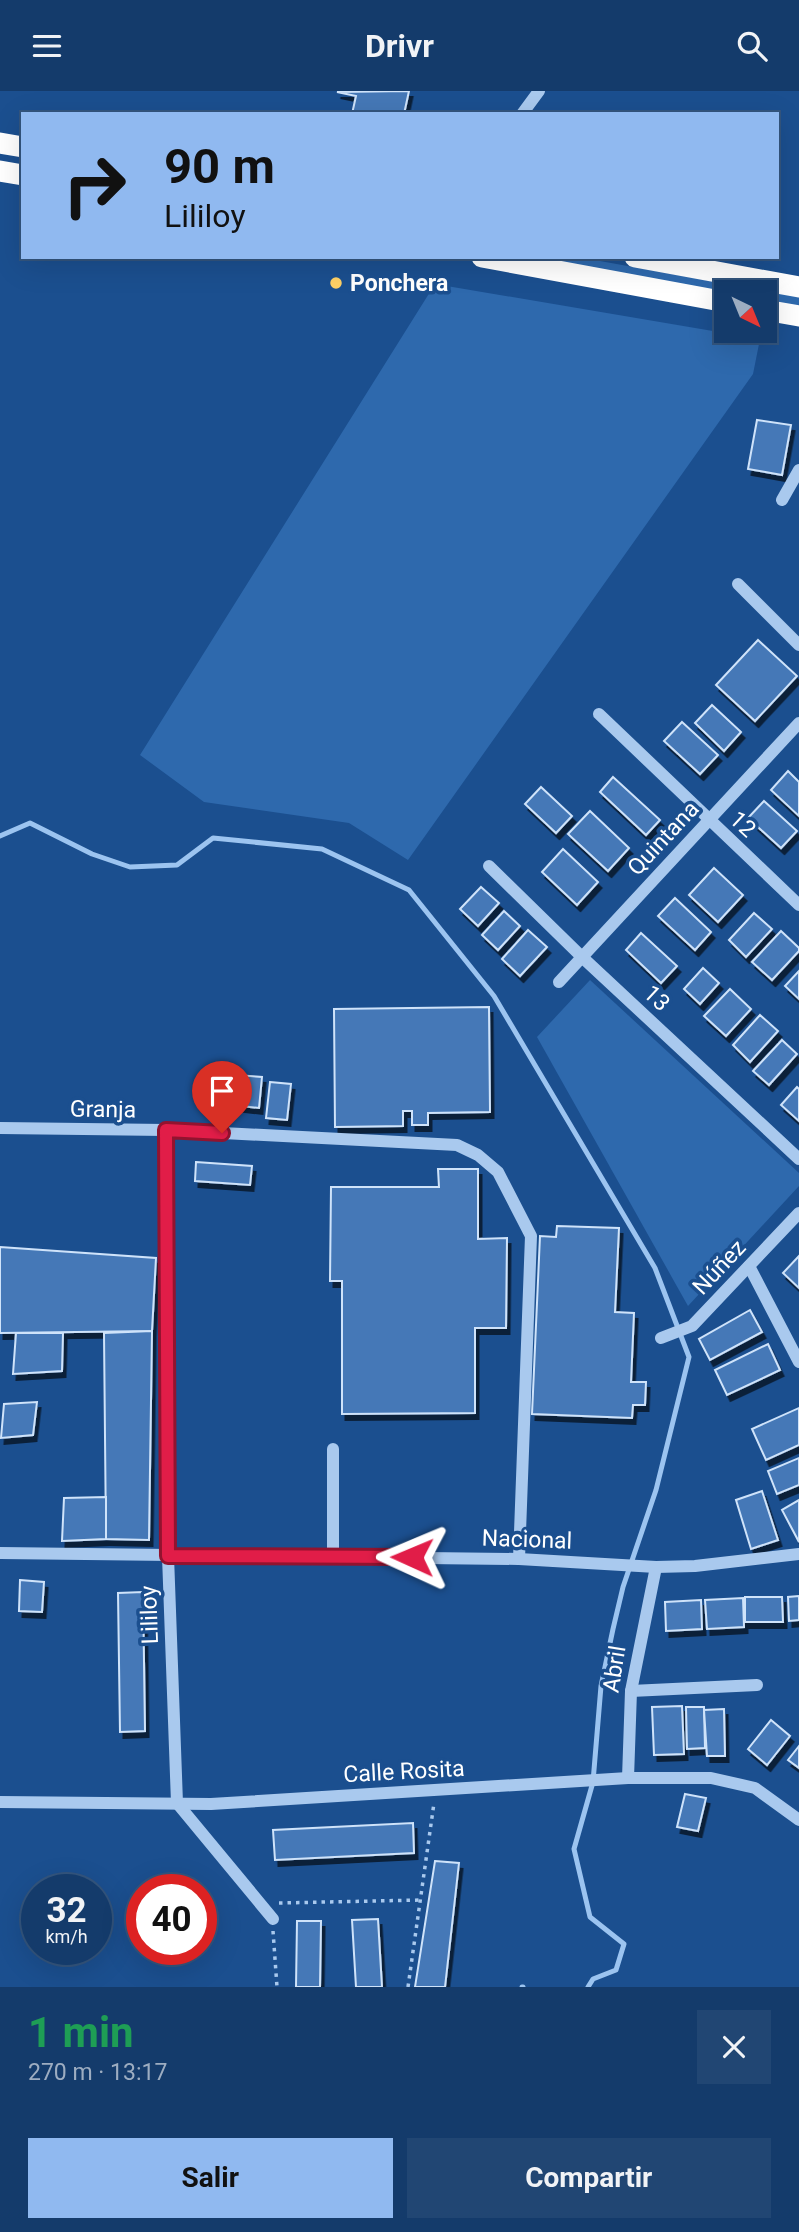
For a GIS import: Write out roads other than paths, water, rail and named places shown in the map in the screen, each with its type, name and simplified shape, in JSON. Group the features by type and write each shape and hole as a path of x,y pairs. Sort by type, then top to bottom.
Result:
{"highway":[{"path":"0,143 21,147"},
{"path":"0,171 21,175"},
{"path":"493,259 714,300"},
{"path":"646,259 799,287"},
{"path":"777,312 799,316"}],"street":[{"path":"523,112 539,91"},
{"path":"782,500 799,470"},
{"path":"738,584 799,645"},
{"name":"12","path":"599,713 799,905"},
{"name":"Quintana","path":"559,982 799,723"},
{"name":"13","path":"489,866 582,957 799,1159"},
{"name":"Granja","path":"0,1128 166,1130 457,1145 478,1155 498,1172 531,1236 519,1559"},
{"name":"Lililoy","path":"166,1130 168,1556 177,1803"},
{"name":"Núñez","path":"661,1338 692,1326 799,1213"},
{"path":"748,1266 799,1362"},
{"path":"332,1555 333,1449"},
{"name":"Nacional","path":"0,1553 332,1555 519,1559 656,1567 695,1566 799,1553"},
{"name":"Abril","path":"628,1779 631,1691 656,1567"},
{"path":"631,1691 757,1685"},
{"name":"Calle Rosita","path":"0,1803 211,1804 628,1779 711,1777 755,1788 799,1820"},
{"path":"177,1803 273,1919"}],"waterway":[{"path":"0,836 30,823 92,854 130,867 177,865 213,838 322,849 409,890 494,996 655,1268 689,1357 656,1490 623,1587 613,1629 601,1686 593,1782 574,1849 590,1917 624,1944 616,1970 593,1979 588,1987"}],"place":[{"name":"Ponchera","path":"336,283"}]}
